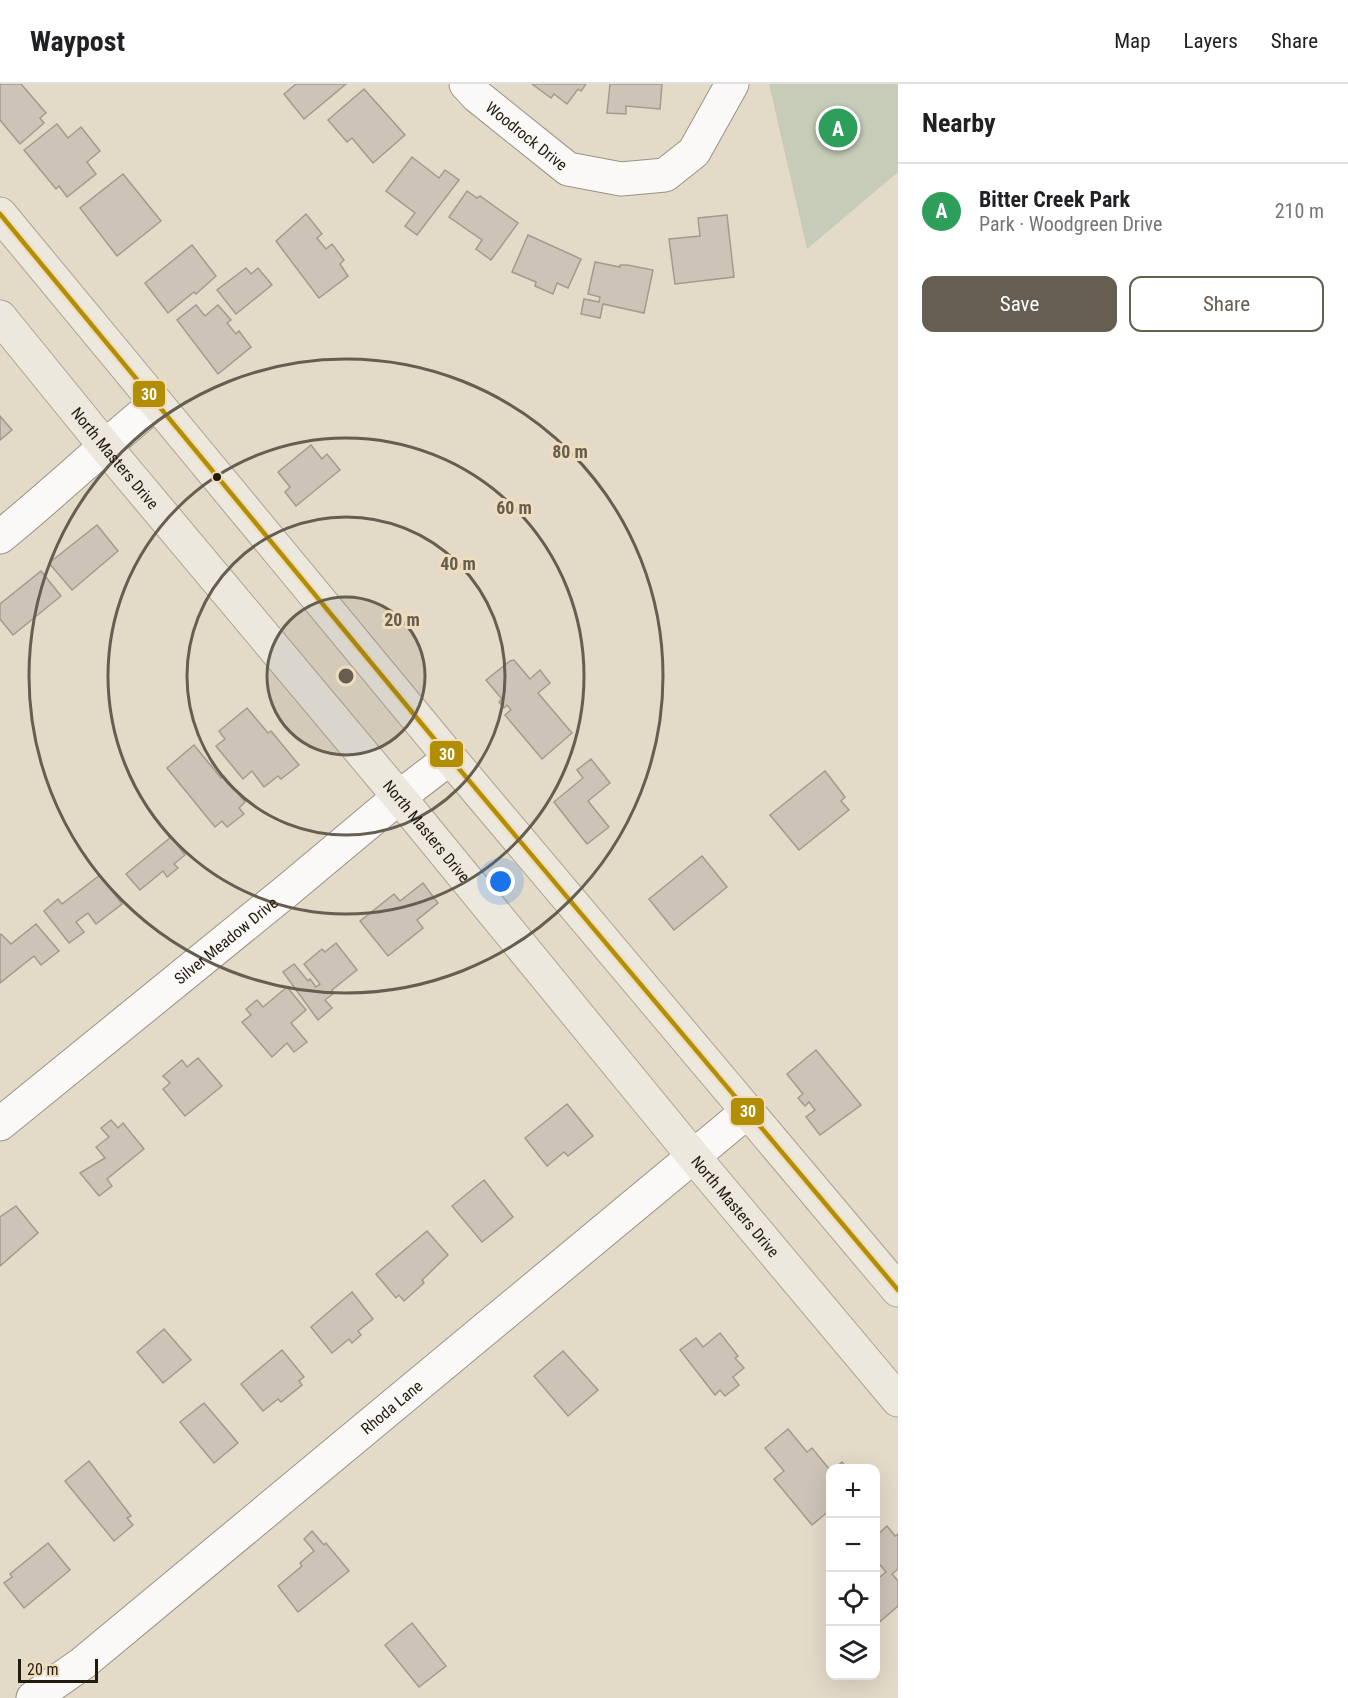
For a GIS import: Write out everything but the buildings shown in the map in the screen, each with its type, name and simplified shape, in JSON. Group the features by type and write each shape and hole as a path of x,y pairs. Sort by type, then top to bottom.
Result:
{"main road":[{"path":"0,214 450,758 898,1290"},
{"name":"North Masters Drive","path":"0,317 104,445 399,797 694,1157 898,1400"}],"street":[{"name":"Woodrock Drive","path":"466,84 477,96 568,169 621,179 665,175 694,152 732,84"},
{"path":"0,537 104,445 155,404"},
{"name":"Silver Meadow Drive","path":"0,1124 280,897 399,797 450,758"},
{"name":"Rhoda Lane","path":"33,1698 83,1663 748,1111"}],"green space":[{"path":"769,84 898,84 898,172 807,249"}],"transit line":[{"name":"30","path":"0,214 450,758 898,1290"}],"place":[{"name":"Bitter Creek Park","path":"838,128"}]}
